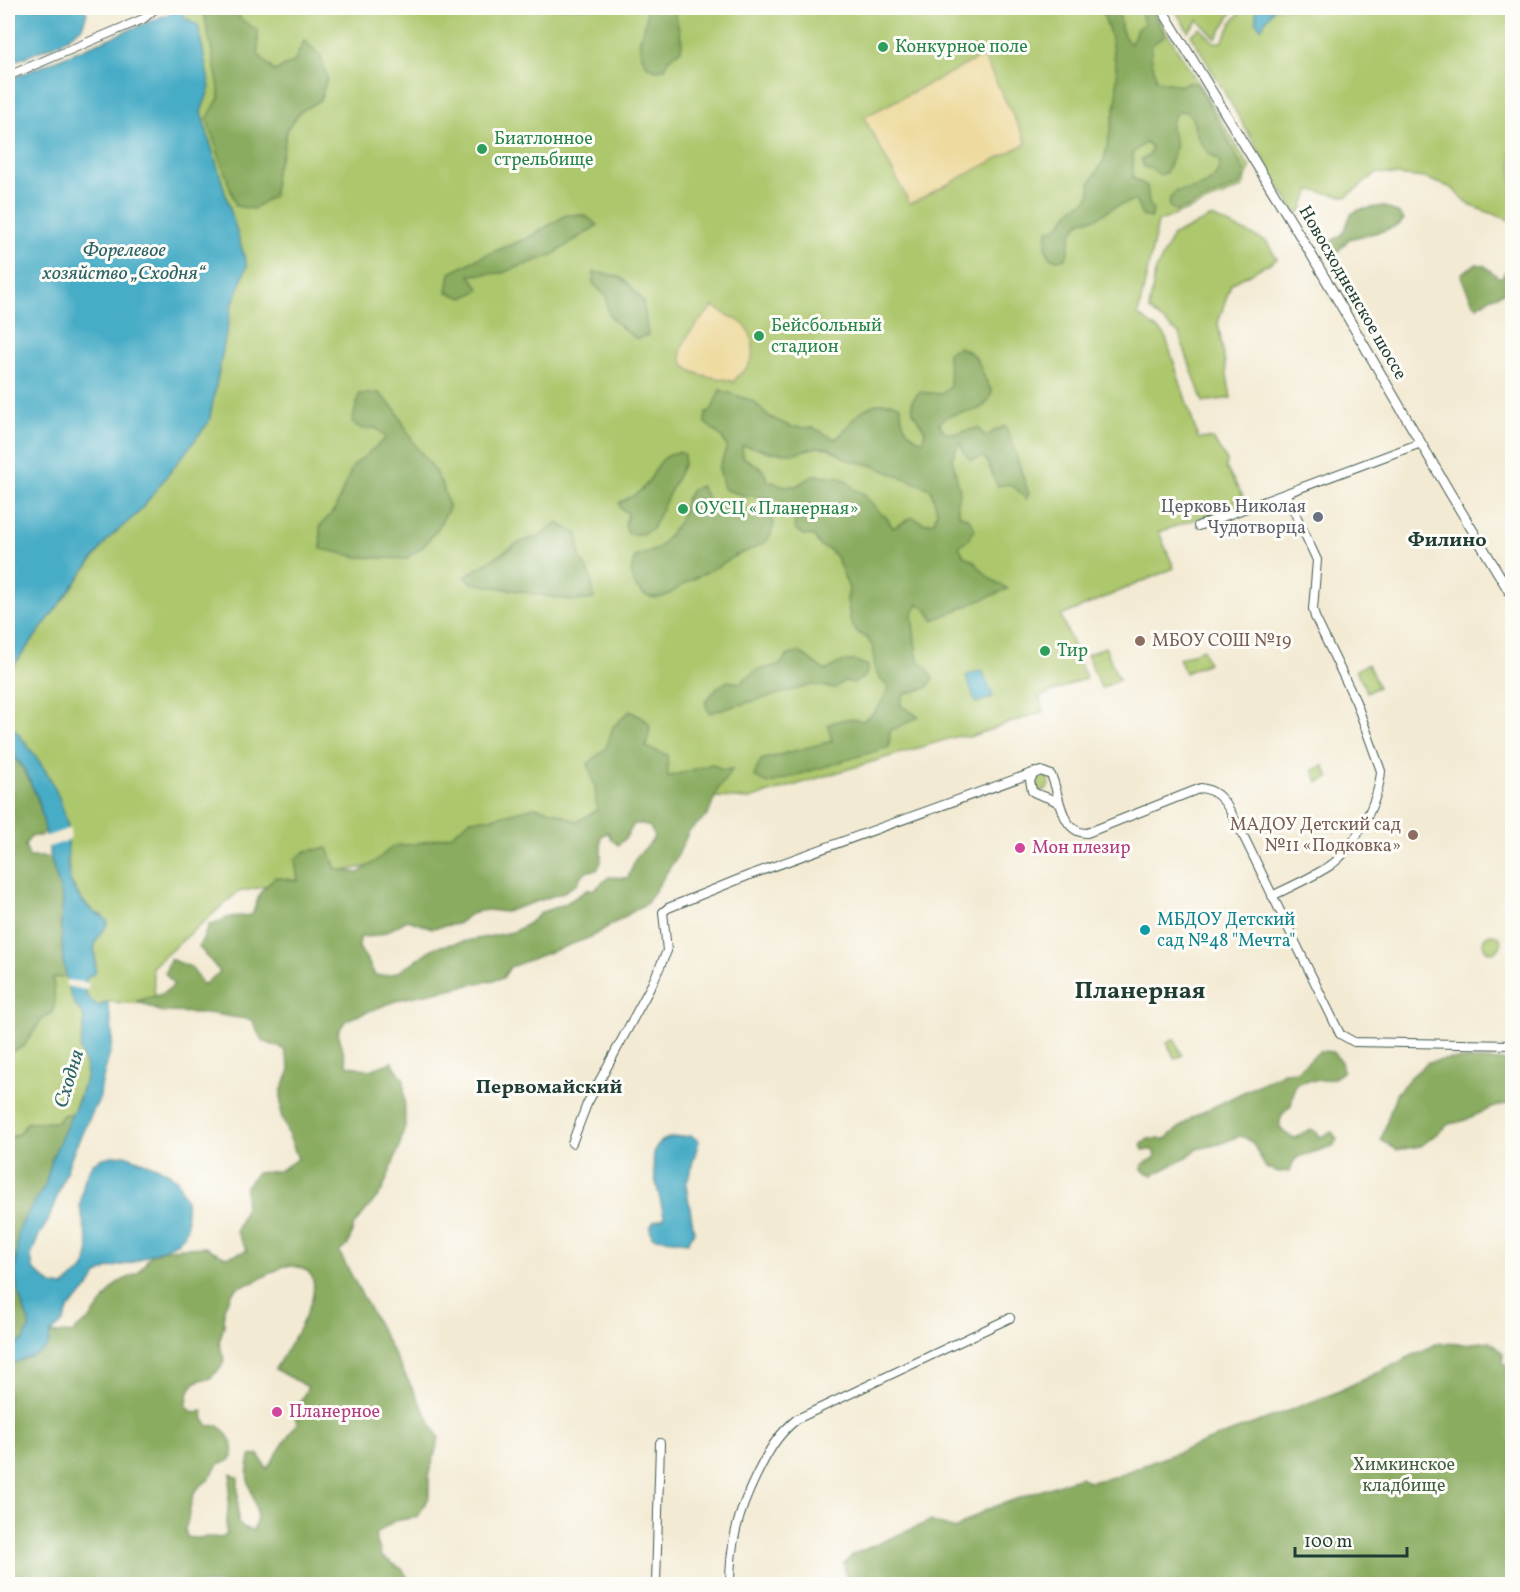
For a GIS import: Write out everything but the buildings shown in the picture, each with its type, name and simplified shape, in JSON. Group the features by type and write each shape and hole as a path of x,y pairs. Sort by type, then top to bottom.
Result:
{"main road":[{"name":"Новосходненское шоссе","path":"1161,8 1312,256 1512,596"}],"street":[{"path":"8,76 143,20 156,8"},
{"path":"1198,526 1421,443"},
{"path":"1272,896 1330,866 1339,858 1353,840 1372,807 1381,771 1356,702 1315,617 1313,609 1317,560 1286,494"},
{"path":"572,1143 587,1104 668,951 663,912 668,908 759,872 1037,772 1048,772 1054,782 1058,803"},
{"path":"1029,784 1031,777 1037,772"},
{"path":"1017,778 1025,780 1032,791 1053,798 1076,832 1087,833 1201,788 1212,789 1223,799 1340,1034 1354,1042 1512,1045"},
{"path":"1042,795 1049,792 1054,782"},
{"path":"730,1584 733,1541 742,1504 768,1451 781,1432 797,1419 1010,1318"},
{"path":"656,1584 660,1443"}],"green space":[{"name":"ОУСЦ «Планерная»","path":"175,8 1152,8 1250,168 1242,188 1158,222 1138,315 1165,335 1198,438 1213,439 1227,461 1226,468 1243,496 1236,500 1236,505 1159,532 1174,568 1061,616 1086,678 1039,697 1044,711 969,737 958,736 749,799 718,797 238,892 152,967 156,1004 105,1002 98,1006 87,997 85,987 87,977 95,973 96,941 106,927 103,916 94,912 81,899 70,880 67,850 68,826 50,777 8,721 8,673 108,539 138,513 209,422 231,308 247,266 201,112 210,87 191,22 186,20 180,9"},
{"path":"201,8 241,8 239,18 258,31 258,54 274,71 294,62 304,41 321,56 327,78 320,100 300,112 287,129 283,151 275,172 274,195 253,209 236,206 207,119 219,98 219,87 205,17"},
{"path":"646,8 674,8 682,42 681,50 668,60 665,68 657,70 648,67 640,49"},
{"path":"1101,8 1119,8 1122,32 1131,44 1137,29 1144,24 1140,8 1150,8 1165,35 1152,45 1151,54 1156,79 1179,86 1187,83 1198,85 1244,170 1244,178 1239,185 1176,212 1169,206 1170,198 1176,191 1198,187 1211,180 1219,169 1220,161 1201,143 1190,115 1187,112 1178,111 1171,123 1176,144 1166,173 1158,175 1152,169 1144,167 1141,159 1149,156 1152,147 1146,142 1133,153 1133,178 1147,186 1149,203 1153,210 1151,218 1142,216 1135,200 1112,208 1097,218 1081,221 1071,236 1066,258 1057,260 1049,257 1046,249 1047,231 1058,226 1070,210 1088,199 1090,183 1104,160 1117,99 1117,72 1110,34"},
{"path":"1174,8 1235,8 1216,38 1198,20 1188,31"},
{"path":"1244,8 1256,8 1256,22 1270,14 1274,8 1512,8 1512,221 1469,205 1452,188 1425,178 1377,173 1346,197 1311,190 1302,211 1295,213 1191,35 1200,28 1214,42 1222,42 1232,22"},
{"path":"1383,206 1398,213 1404,219 1399,225 1349,239 1338,251 1326,255 1326,247 1342,234 1351,214 1358,210"},
{"path":"566,215 584,215 598,225 552,255 502,273 470,275 480,290 463,298 447,292 450,273 485,255 528,238"},
{"path":"1212,217 1266,241 1277,259 1231,284 1218,323 1231,398 1203,402 1179,334 1149,310 1155,272 1173,235"},
{"path":"1476,264 1485,266 1498,277 1502,277 1506,270 1512,268 1512,289 1477,306 1473,303 1461,277 1462,273"},
{"path":"594,272 617,276 627,282 643,301 648,335 637,339 615,322 608,311 607,297 593,283"},
{"path":"959,347 973,355 992,391 983,407 953,414 939,423 945,433 978,428 986,437 1006,426 1029,494 1026,499 1010,485 998,486 984,457 970,460 960,442 952,458 960,492 957,502 959,514 969,519 975,529 969,539 959,546 964,556 974,561 989,578 1008,589 933,620 927,610 918,604 912,615 918,660 927,668 933,679 927,688 904,694 900,705 919,717 890,731 889,747 768,784 754,776 761,760 832,741 828,725 845,719 862,721 867,718 878,707 888,687 880,679 875,669 873,647 851,623 847,600 849,589 837,558 830,550 820,546 814,536 804,535 794,528 796,517 785,504 775,499 745,496 724,489 719,468 727,447 722,437 705,423 706,412 711,411 720,390 753,401 770,417 791,427 814,428 835,439 861,412 874,405 887,403 901,406 903,423 906,428 923,441 925,431 913,412 912,401 919,392 942,394 950,386 948,352","holes":["742,446 769,452 794,453 818,447 829,448 848,460 871,465 931,489 937,511 934,522 923,523 913,517 893,528 887,518 864,494 837,476 815,475 796,486 785,486 768,481 762,469 743,457"]},
{"path":"379,393 395,409 417,448 431,465 443,486 449,508 438,528 424,546 406,559 358,557 321,549 320,526 335,509 353,466 386,438 376,428 362,429 352,423 359,394"},
{"path":"678,452 684,454 684,463 652,529 642,534 628,534 625,525 628,513 621,509 619,503 640,491 659,463"},
{"path":"700,486 712,505 753,510 768,517 774,523 770,537 760,545 687,582 667,596 650,597 641,592 632,580 635,557 658,549 680,521 686,499 692,490"},
{"path":"557,523 578,534 580,557 591,577 594,599 574,601 472,583 464,577 518,543 539,536"},
{"path":"1105,647 1119,680 1101,688 1087,655"},
{"path":"1203,649 1208,663 1185,673 1179,659"},
{"path":"798,652 826,671 846,661 862,663 868,666 865,677 854,683 844,681 835,688 812,685 709,713 705,702 718,687 728,681 739,683 757,670 780,665 787,656"},
{"path":"1368,664 1378,687 1367,692 1356,670"},
{"path":"630,711 647,721 650,728 646,747 667,755 668,777 712,764 723,770 733,769 718,789 708,815 689,831 678,855 647,903 591,937 510,967 503,978 401,999 346,1020 338,1032 347,1065 370,1070 392,1062 404,1080 405,1126 399,1148 382,1191 354,1225 348,1245 339,1252 439,1438 429,1475 429,1497 417,1517 394,1521 375,1535 382,1557 402,1569 412,1584 142,1584 118,1579 98,1584 8,1584 8,1365 39,1353 48,1346 50,1334 71,1333 90,1319 117,1283 138,1273 151,1255 166,1249 205,1247 226,1257 247,1251 236,1231 245,1209 246,1186 257,1173 279,1171 298,1159 281,1115 281,1092 290,1070 284,1049 262,1041 252,1020 208,1013 161,1012 137,1001 162,994 174,985 165,973 170,959 191,967 203,985 220,972 199,947 209,925 230,917 252,915 260,893 275,877 298,881 295,859 306,851 328,848 336,869 358,873 393,846 415,844 452,835 470,820 492,818 535,807 556,812 577,822 597,810 595,787 588,764 606,748 613,727","holes":["634,824 650,827 654,836 649,845 636,858 627,878 609,877 595,889 587,890 565,904 542,912 528,924 513,932 436,947 400,971 384,976 375,975 360,950 361,936 379,935 407,920 432,928 457,924 479,911 505,912 562,893 577,884 581,876 588,871 597,870 601,862 601,836 608,832 611,839 618,845 625,839","284,1266 303,1269 312,1277 313,1291 309,1307 275,1369 308,1387 294,1413 297,1423 267,1469 258,1454 250,1456 247,1477 257,1518 253,1530 238,1523 238,1478 231,1474 226,1532 228,1534 221,1538 187,1537 185,1529 195,1492 209,1479 217,1465 232,1457 233,1452 231,1442 218,1425 209,1426 204,1420 203,1411 194,1413 187,1407 189,1391 194,1383 209,1379 221,1368 224,1360 219,1342 224,1326 224,1308 232,1293 238,1287 254,1282"]},
{"path":"8,749 28,778 37,797 43,819 46,831 40,836 31,836 25,845 29,857 51,859 63,900 61,925 63,961 67,976 53,978 55,1002 52,1013 42,1019 24,1046 11,1052 8,1068"},
{"path":"1324,766 1329,778 1318,782 1313,770"},
{"path":"1041,775 1047,777 1049,783 1047,789 1041,791 1035,789 1033,783 1035,777"},
{"path":"1488,934 1496,934 1501,939 1499,950 1488,952 1483,947 1483,939"},
{"path":"67,976 74,1003 84,1016 80,1050 87,1075 73,1113 63,1115 58,1122 27,1123 20,1133 12,1137 8,1135 8,1068 11,1052 24,1046 42,1019 52,1013 53,978"},
{"path":"1174,1039 1182,1055 1175,1059 1167,1043"},
{"path":"1320,1051 1333,1052 1341,1062 1343,1071 1332,1079 1307,1081 1295,1085 1291,1106 1282,1115 1280,1128 1295,1138 1310,1129 1318,1133 1320,1137 1332,1132 1337,1139 1333,1146 1298,1157 1289,1171 1279,1172 1266,1168 1252,1142 1239,1136 1223,1143 1197,1149 1187,1157 1153,1175 1142,1169 1143,1164 1155,1158 1152,1150 1143,1150 1141,1145 1147,1139 1165,1139 1193,1117 1284,1072 1297,1071"},
{"path":"1450,1059 1512,1061 1512,1102 1449,1124 1421,1146 1397,1150 1381,1140 1396,1094 1428,1062"},
{"path":"73,1113 53,1156 45,1186 18,1232 15,1278 29,1321 29,1329 24,1340 8,1349 8,1135 12,1137 20,1133 27,1123 58,1122 63,1115"},
{"name":"Химкинское кладбище","path":"1490,1341 1503,1353 1503,1362 1512,1366 1512,1584 847,1584 844,1563 854,1554 930,1521 955,1529 985,1510 1080,1477 1089,1482 1110,1478 1335,1393 1438,1343 1463,1344"}],"sand":[{"path":"983,56 1027,143 910,204 864,117"},
{"path":"714,306 744,325 752,341 751,359 734,382 692,371 684,364 681,356 687,337"}],"water":[{"path":"8,8 84,8 87,13 82,27 62,42 8,64"},
{"path":"1256,8 1274,8 1261,28 1256,22"},
{"name":"Форелевое хозяйство „Сходня“","path":"180,9 186,20 189,19 198,25 210,87 201,112 247,266 231,308 209,422 138,513 108,539 8,673 8,80"},
{"path":"982,670 993,697 976,703 966,676"},
{"path":"8,721 36,756 58,795 67,824 68,872 74,888 86,905 108,923 96,941 95,973 87,977 85,991 87,997 98,1006 105,1002 108,1004 112,1032 111,1049 100,1097 74,1150 48,1221 39,1235 31,1256 33,1269 52,1285 63,1287 85,1268 89,1248 80,1207 84,1181 92,1164 111,1156 125,1155 169,1173 177,1180 186,1200 187,1227 177,1243 131,1263 109,1268 98,1274 86,1291 69,1308 63,1322 50,1334 48,1346 39,1353 8,1365 8,1349 24,1340 29,1329 29,1321 15,1278 18,1232 45,1186 53,1156 79,1099 87,1075 80,1050 84,1016 70,993 63,961 61,925 63,900 51,859 39,801 24,768 8,749"},
{"path":"692,1136 699,1141 686,1185 694,1232 688,1242 652,1237 650,1228 654,1221 664,1217 653,1164 657,1145 674,1137"}],"pier":[{"path":"71,828 70,840 46,848 44,837"},
{"path":"66,980 89,983 87,990 66,986"}],"place":[{"name":"Конкурное поле","path":"883,47"},
{"name":"Биатлонное стрельбище","path":"482,149"},
{"name":"Бейсбольный стадион","path":"759,336"},
{"name":"ОУСЦ «Планерная»","path":"683,509"},
{"name":"Церковь Николая Чудотворца","path":"1318,517"},
{"name":"МБОУ СОШ №19","path":"1140,641"},
{"name":"Тир","path":"1045,651"},
{"name":"МАДОУ Детский сад №11 «Подковка»","path":"1413,835"},
{"name":"Мон плезир","path":"1020,848"},
{"name":"МБДОУ Детский сад №48 \"Мечта\"","path":"1145,930"},
{"name":"Планерное","path":"277,1412"}],"district":[{"name":"Филино","path":"1447,541"},
{"name":"Планерная","path":"1140,992"},
{"name":"Первомайский","path":"549,1088"}],"water label":[{"name":"Сходня","path":"70,1079"}]}
